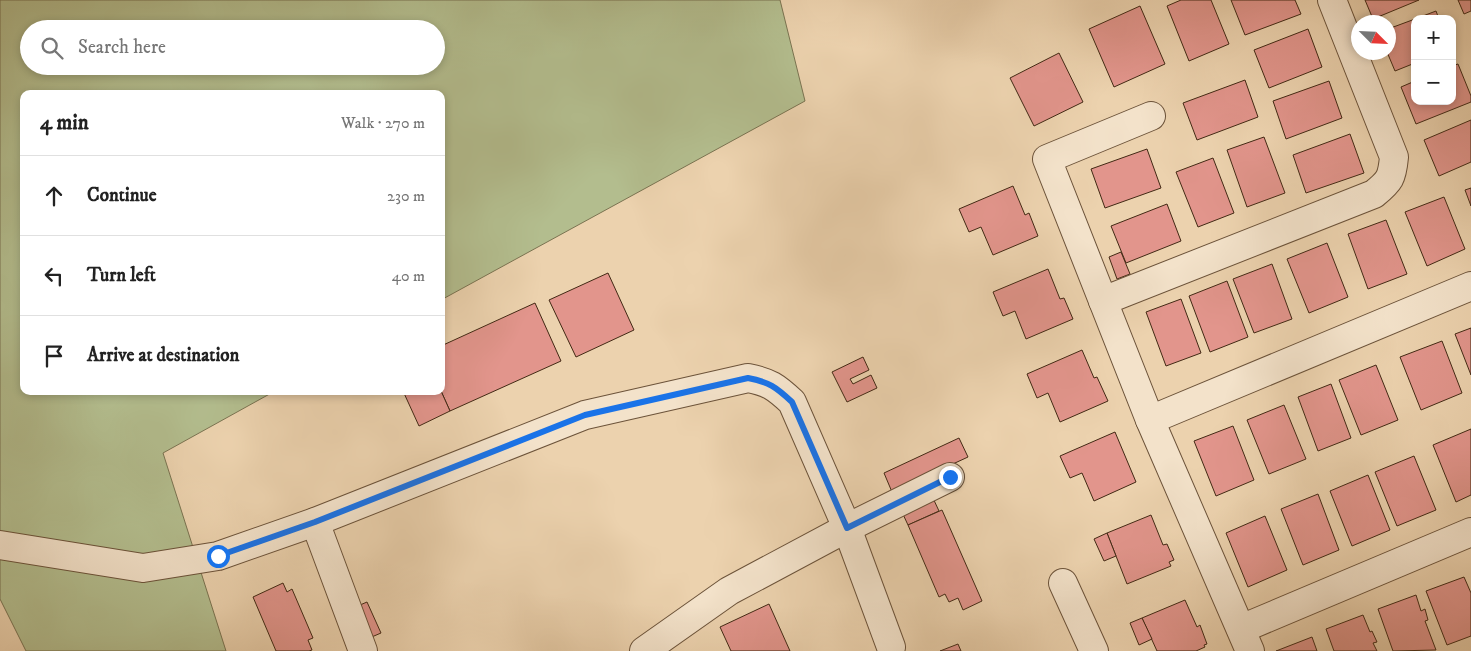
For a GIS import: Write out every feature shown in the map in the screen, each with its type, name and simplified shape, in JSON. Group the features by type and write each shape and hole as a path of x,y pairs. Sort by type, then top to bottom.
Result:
{"street":[{"path":"1103,301 1374,194 1386,184 1393,174 1394,157 1332,0"},
{"path":"1151,116 1047,159 1150,420 1245,640 1471,532"},
{"path":"1150,420 1471,286"},
{"path":"0,545 143,568 218,556 315,522 585,415 748,378 764,381 779,389 792,402 847,528 892,647"},
{"path":"644,651 729,591 847,528 950,477"},
{"path":"315,522 362,651"},
{"path":"1063,583 1094,651"}],"green space":[{"path":"0,0 780,0 805,101 445,298 445,90 20,90 20,395 268,395 163,453 226,651 26,651 0,599"}],"building":[{"path":"1181,0 1211,0 1229,44 1189,61 1167,6"},
{"path":"1231,0 1295,0 1301,14 1245,35"},
{"path":"1365,0 1419,0 1383,15 1371,15"},
{"path":"1458,0 1471,0 1471,11 1464,14"},
{"path":"1140,6 1165,64 1114,87 1089,29"},
{"path":"1436,11 1438,15 1426,15"},
{"path":"1411,20 1411,65 1395,71 1390,60 1396,60 1396,26"},
{"path":"1308,29 1322,67 1269,88 1254,50"},
{"path":"1059,53 1083,102 1034,126 1010,78"},
{"path":"1458,64 1471,96 1471,102 1416,124 1401,87 1411,83 1411,105 1456,105 1456,65"},
{"path":"1245,80 1258,117 1197,140 1183,103"},
{"path":"1329,81 1342,118 1286,139 1273,101"},
{"path":"1471,120 1471,162 1439,176 1424,140"},
{"path":"1350,134 1364,173 1306,193 1293,155"},
{"path":"1264,137 1285,193 1247,207 1227,150"},
{"path":"1147,149 1161,188 1105,208 1091,169"},
{"path":"1213,158 1234,213 1198,227 1176,172"},
{"path":"1013,186 1025,215 1029,213 1038,236 993,255 981,227 969,232 959,209"},
{"path":"1471,188 1471,206 1465,190"},
{"path":"1444,197 1465,249 1427,266 1405,212"},
{"path":"1167,204 1181,241 1126,263 1111,226"},
{"path":"1386,220 1407,274 1368,289 1348,234"},
{"path":"1327,243 1348,297 1309,313 1287,259"},
{"path":"1121,252 1130,274 1117,279 1109,257"},
{"path":"1272,264 1292,319 1254,333 1233,279"},
{"path":"1048,269 1060,299 1064,298 1073,319 1026,339 1015,311 1003,316 993,292"},
{"path":"608,273 634,330 576,357 549,300"},
{"path":"1227,281 1248,337 1210,352 1189,296"},
{"path":"1181,299 1201,353 1166,366 1146,312"},
{"path":"535,303 561,361 450,411 443,395 445,395 445,344"},
{"path":"1471,328 1471,375 1455,334"},
{"path":"1442,341 1462,393 1421,410 1400,357"},
{"path":"1082,350 1094,378 1097,377 1108,401 1060,422 1048,393 1037,398 1027,374"},
{"path":"863,357 869,370 850,379 853,384 871,375 877,388 847,402 832,372"},
{"path":"1376,365 1398,420 1361,435 1339,380"},
{"path":"1331,384 1351,438 1318,451 1298,397"},
{"path":"405,395 443,395 450,411 419,426"},
{"path":"1284,405 1306,459 1269,474 1247,420"},
{"path":"1233,426 1254,480 1216,496 1194,441"},
{"path":"1471,429 1471,495 1456,502 1433,445"},
{"path":"1115,432 1136,482 1094,501 1082,473 1070,478 1060,456"},
{"path":"959,438 968,457 892,492 884,473"},
{"path":"1414,456 1436,510 1397,526 1375,472"},
{"path":"1368,475 1390,530 1352,546 1330,491"},
{"path":"1318,494 1339,550 1303,565 1281,509"},
{"path":"932,496 939,511 908,525 901,510"},
{"path":"942,510 982,601 963,610 958,598 949,602 945,594 939,597 908,525"},
{"path":"1151,515 1163,545 1167,544 1174,560 1169,562 1171,566 1127,584 1107,533"},
{"path":"1265,516 1287,570 1248,587 1226,533"},
{"path":"1107,533 1116,556 1104,561 1094,539"},
{"path":"1464,577 1471,593 1471,636 1447,645 1426,591"},
{"path":"283,583 287,592 292,589 313,638 308,640 312,650 276,651 253,597"},
{"path":"1416,595 1421,611 1425,609 1428,620 1425,621 1436,650 1393,651 1378,609"},
{"path":"1185,600 1197,627 1200,625 1207,644 1196,651 1157,651 1142,618"},
{"path":"367,602 381,633 367,639 353,608"},
{"path":"769,604 790,651 731,651 720,627"},
{"path":"1363,615 1370,632 1372,631 1377,642 1373,643 1377,651 1334,651 1326,629"},
{"path":"1142,618 1152,639 1139,645 1130,623"},
{"path":"1312,637 1317,651 1276,651"},
{"path":"958,644 961,651 940,651"}],"route":[{"path":"218,556 315,522 585,415 748,378 764,381 779,389 792,402 847,528 950,477"}]}
